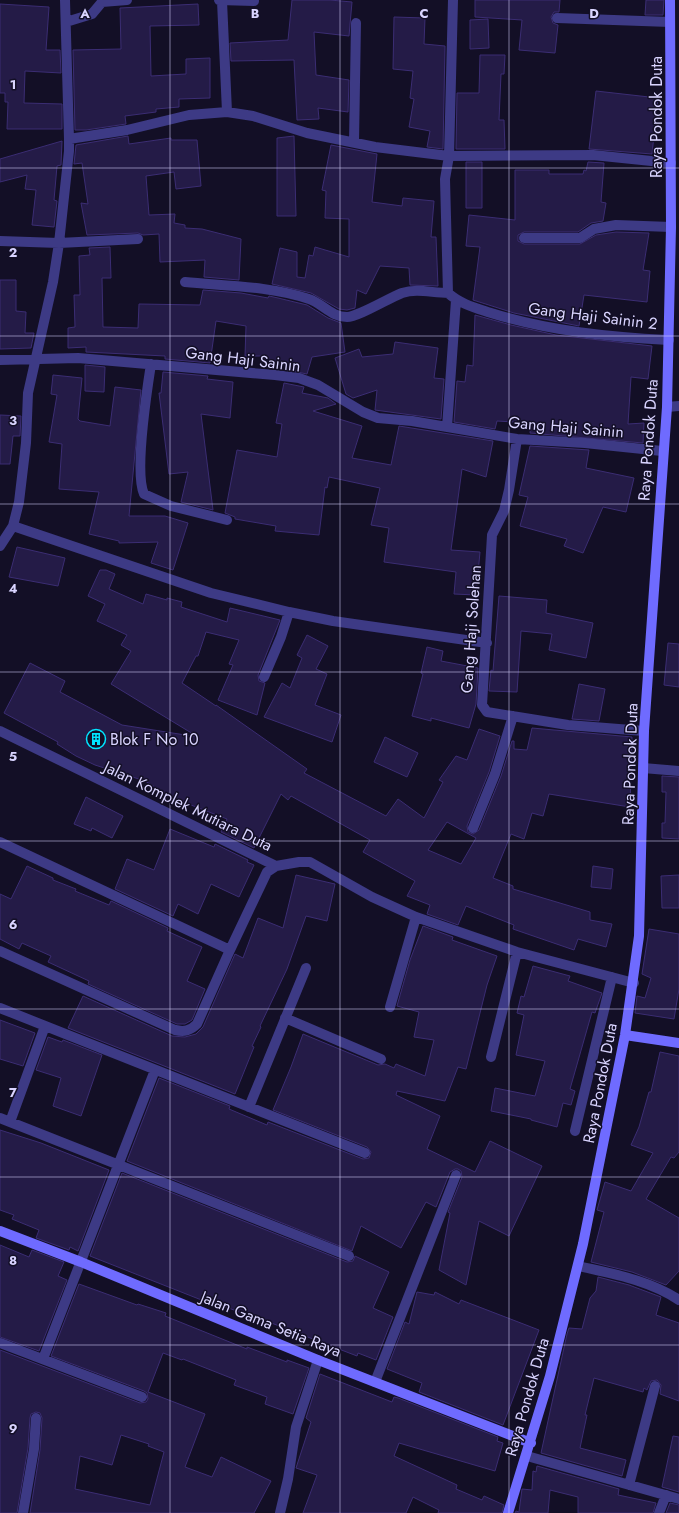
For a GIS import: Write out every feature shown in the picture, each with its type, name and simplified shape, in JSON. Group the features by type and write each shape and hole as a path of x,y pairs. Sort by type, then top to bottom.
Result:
{"main road":[{"name":"Raya Pondok Duta","path":"508,1513 531,1443 550,1376 578,1266 625,1035 634,983 640,929 644,731 666,407 671,227 671,163 675,143 670,0"},
{"path":"625,1035 679,1042"},
{"name":"Jalan Gama Setia Raya","path":"0,1231 81,1262 318,1360 531,1443"}],"street":[{"path":"0,546 13,526 19,502 26,443 28,393 44,325 59,243 69,151 66,22 63,0"},
{"path":"66,22 92,14 102,2 127,0"},
{"path":"185,282 261,289 305,298 313,300 331,312 346,317 356,316 403,293 416,290 448,293 445,179 449,156 454,0"},
{"path":"228,112 221,1 254,1"},
{"path":"557,18 670,22"},
{"path":"354,142 356,23"},
{"path":"69,139 127,130 189,115 228,112 253,116 307,133 354,142 449,156 593,155 671,163"},
{"path":"524,238 580,238 594,229 616,225 671,227"},
{"path":"0,241 59,243 138,238"},
{"name":"Gang Haji Sainin 2","path":"448,293 456,300 519,322 550,328 668,340"},
{"path":"447,427 456,300"},
{"name":"Gang Haji Sainin","path":"0,360 78,358 298,378 318,385 363,412 378,418 412,421 517,439 585,443 662,451"},
{"path":"151,364 144,419 140,477 141,487 144,494 171,506 227,520"},
{"path":"666,407 679,406"},
{"name":"Gang Haji Solehan","path":"517,439 504,511 492,535 482,705 488,712 568,725 644,731"},
{"path":"13,526 211,593 288,612 486,643"},
{"path":"264,677 281,637 288,612"},
{"path":"473,828 494,774 512,716"},
{"name":"Jalan Komplek Mutiara Duta","path":"0,731 276,866"},
{"path":"644,768 679,771"},
{"path":"0,842 230,950"},
{"name":"Jalan Komplek Mutiara Duta","path":"0,952 175,1030 183,1032 192,1030 197,1024 267,872 276,866 294,862 310,862 372,897 416,917 516,952 634,983"},
{"path":"390,1007 416,917"},
{"path":"491,1057 516,952"},
{"path":"249,1107 306,968"},
{"path":"575,1131 612,977"},
{"path":"0,1008 365,1153"},
{"path":"285,1018 381,1059"},
{"path":"10,1122 45,1026"},
{"path":"43,1359 155,1070"},
{"path":"0,1118 349,1256"},
{"path":"375,1382 456,1175"},
{"path":"578,1266 648,1283 666,1291 679,1300"},
{"path":"0,1343 142,1397"},
{"path":"280,1513 288,1478 296,1427 318,1360"},
{"path":"630,1485 655,1386"},
{"path":"23,1513 34,1449 36,1418"},
{"path":"526,1456 666,1494 679,1499"},
{"path":"659,1513 666,1494"}],"building":[{"path":"292,0 330,0 352,2 349,36 314,32 316,75 349,80 348,112 318,108 319,119 297,120 294,60 231,61 230,43 288,40"},
{"path":"475,0 560,0 559,12 554,12 551,17 553,23 558,25 555,53 519,50 522,20 475,17"},
{"path":"646,0 664,0 663,15 645,15"},
{"path":"0,4 49,7 46,50 60,50 61,73 25,71 24,103 62,104 62,129 7,129 8,102 5,102 5,93 0,93"},
{"path":"198,4 199,25 150,26 151,76 186,74 186,59 210,58 210,98 179,99 179,107 156,109 156,112 125,116 126,124 86,130 75,130 73,50 121,49 120,8"},
{"path":"394,17 425,18 424,44 445,46 443,149 427,147 430,131 409,127 414,99 410,98 413,71 393,69"},
{"path":"488,19 489,48 470,49 470,20"},
{"path":"480,55 505,55 504,74 501,74 499,120 504,120 505,149 456,149 457,93 479,93"},
{"path":"596,91 658,98 652,154 589,149"},
{"path":"128,136 129,144 171,138 171,140 197,140 201,186 176,189 174,172 146,176 149,215 175,214 174,223 185,225 185,228 202,229 241,239 239,280 204,277 205,260 160,262 159,234 143,235 138,233 87,235 81,203 88,204 82,163 74,164 76,145"},
{"path":"294,136 296,216 277,216 277,138"},
{"path":"62,141 61,165 57,166 54,200 57,201 54,227 32,225 36,190 25,189 27,175 0,182 0,159"},
{"path":"331,145 377,154 372,202 402,206 403,198 434,201 431,237 436,237 438,286 410,285 409,268 380,266 366,294 357,290 355,308 347,310 339,309 311,293 272,284 280,248 297,252 297,277 305,278 309,255 313,256 315,247 349,257 349,219 325,218 326,191 322,190"},
{"path":"466,162 482,162 482,208 466,208"},
{"path":"588,162 604,163 601,202 606,203 603,221 591,223 578,232 524,232 518,235 518,241 524,244 580,244 596,235 616,232 649,233 643,270 650,271 647,302 584,295 579,326 514,313 473,300 480,247 466,246 469,215 515,220 515,170 549,170 549,174 583,174 584,170 586,171"},
{"path":"110,247 111,278 102,278 103,327 138,328 139,304 200,305 203,290 241,293 268,298 269,296 307,305 328,318 341,323 345,352 312,357 307,374 287,370 288,365 264,363 265,356 245,356 246,326 216,321 210,363 165,359 165,356 86,352 86,347 68,348 68,328 75,327 74,295 80,295 79,256 90,255 89,248"},
{"path":"0,280 16,280 16,311 26,312 25,333 34,333 31,348 0,349"},
{"path":"475,315 556,335 652,346 648,379 631,377 628,424 644,423 643,443 530,433 531,423 497,421 495,429 454,422 457,381 465,382 467,365 473,366"},
{"path":"395,342 438,348 434,378 444,379 441,419 375,410 377,390 353,398 346,394 335,358 359,349 362,357 393,354"},
{"path":"85,365 105,367 104,392 85,391"},
{"path":"163,372 208,376 207,379 233,382 230,418 201,414 213,510 181,502 188,472 169,474 159,393 161,393"},
{"path":"53,375 82,378 78,419 80,421 110,426 115,387 141,390 129,516 165,516 188,523 173,570 151,563 158,542 119,543 119,541 89,534 99,492 59,489 62,444 49,442 57,395 51,394"},
{"path":"284,383 304,387 302,393 328,398 336,404 313,411 362,426 352,458 391,465 399,426 493,441 486,477 462,469 451,550 480,552 476,595 454,594 456,572 384,562 389,528 371,525 380,488 329,477 327,488 325,487 319,535 275,531 276,526 235,519 235,517 225,513 237,450 277,457 282,424 276,423"},
{"path":"0,415 21,416 20,436 13,436 10,464 0,464"},
{"path":"530,446 589,450 586,468 634,478 626,512 603,507 583,553 564,546 567,539 520,526 528,497 519,495"},
{"path":"17,547 65,558 58,586 9,577"},
{"path":"100,570 106,570 115,574 109,589 143,604 146,594 167,600 167,598 182,602 181,607 227,622 230,608 280,620 258,675 259,681 265,683 257,715 218,700 233,665 229,664 239,640 206,632 198,656 196,656 182,683 307,769 304,773 386,816 398,799 424,818 443,782 439,780 456,756 467,760 479,729 500,736 489,772 467,826 468,832 473,834 479,830 501,776 512,741 514,741 514,749 527,750 532,728 632,737 630,807 549,794 543,816 532,813 524,839 511,834 493,878 513,886 513,889 590,912 590,920 612,924 606,947 578,939 574,950 513,929 514,925 466,906 458,925 427,914 430,905 407,896 415,881 363,852 370,840 291,796 288,800 281,794 254,848 221,832 227,819 173,798 145,781 95,765 76,756 57,744 58,742 4,713 30,663 65,681 60,692 122,725 198,737 111,684 131,651 121,645 127,635 97,621 105,604 88,596","holes":["447,822 476,838 461,864 428,850"]},
{"path":"499,596 547,600 546,613 593,623 586,658 549,650 552,634 521,631 517,692 489,691 491,670 493,671"},
{"path":"307,635 328,646 316,669 327,674 315,705 341,715 332,742 264,717 282,683 290,688 302,658 297,655"},
{"path":"668,643 679,644 679,687 664,685"},
{"path":"427,647 443,651 441,661 478,668 476,704 469,728 431,718 431,721 412,716 423,674 421,673"},
{"path":"579,684 605,689 599,721 572,719"},
{"path":"385,737 418,753 407,777 374,762"},
{"path":"662,776 679,777 679,839 662,838 662,823 665,823 666,792 662,792"},
{"path":"86,797 123,816 112,838 92,828 91,831 74,824"},
{"path":"170,829 214,847 215,844 248,860 247,862 254,865 239,897 211,884 198,914 178,904 173,916 115,889 127,859 154,870"},
{"path":"27,866 53,878 53,880 76,889 75,891 109,905 111,901 168,928 167,931 202,947 187,981 205,989 192,1020 185,1024 177,1024 88,984 89,981 48,962 51,956 22,943 19,949 0,939 0,894 11,899"},
{"path":"593,866 613,869 611,889 591,887"},
{"path":"296,875 335,884 327,921 306,916 287,969 252,1046 254,1047 235,1094 68,1028 83,996 172,1036 185,1037 196,1034 203,1027 235,954 243,958 258,918 283,928"},
{"path":"679,875 679,908 662,908 661,876"},
{"path":"423,926 453,937 452,940 497,956 487,985 466,1069 458,1067 445,1101 397,1091 396,1095 440,1116 427,1149 475,1172 490,1141 542,1166 509,1236 479,1221 466,1285 439,1270 450,1213 448,1212 462,1177 461,1171 458,1169 450,1172 436,1207 426,1202 401,1248 361,1226 352,1251 127,1161 159,1078 230,1106 229,1109 267,1125 268,1122 363,1159 369,1158 371,1152 367,1147 273,1110 303,1034 378,1065 385,1064 394,1068 396,1064 425,1076 434,1040 414,1037 419,1012 397,1006 410,960"},
{"path":"649,929 679,934 679,989 674,1019 635,1013 637,996 645,998 651,978 642,974"},
{"path":"533,966 570,976 568,981 602,993 595,1013 592,1012 570,1089 575,1091 571,1105 563,1103 557,1127 531,1119 491,1111 495,1088 535,1096 545,1061 516,1055 524,1015 517,1013 521,996 524,997"},
{"path":"0,1020 35,1033 23,1066 0,1059"},
{"path":"48,1037 62,1042 63,1040 102,1055 81,1116 53,1106 61,1078 36,1070"},
{"path":"660,1052 679,1056 679,1152 674,1158 671,1157 646,1199 679,1218 679,1271 666,1285 632,1272 591,1262 604,1212 597,1210 605,1182 631,1191 653,1153 631,1145 639,1127 649,1092 651,1092"},
{"path":"0,1130 41,1143 109,1170 78,1251 70,1247 69,1250 36,1238 39,1230 12,1219 14,1215 0,1210"},
{"path":"122,1173 347,1262 353,1261 355,1256 389,1272 373,1308 393,1317 376,1360 358,1353 357,1356 261,1319 260,1320 205,1299 204,1301 90,1256"},
{"path":"0,1245 29,1257 32,1250 64,1262 58,1276 67,1280 39,1351 0,1337"},
{"path":"598,1277 629,1285 661,1297 656,1315 679,1323 679,1401 660,1394 661,1385 657,1380 651,1381 647,1390 644,1388 643,1392 594,1378 585,1415 587,1415 580,1448 626,1460 622,1476 541,1453 567,1334 569,1328 582,1329 590,1298 596,1291"},
{"path":"79,1284 137,1305 138,1304 166,1313 165,1316 247,1349 247,1347 287,1362 287,1360 309,1368 293,1414 265,1404 267,1397 234,1385 236,1380 183,1359 182,1360 163,1353 148,1392 205,1414 185,1467 212,1477 221,1457 271,1481 254,1513 30,1513 40,1450 42,1418 40,1413 36,1412 31,1414 30,1418 28,1448 17,1513 0,1513 0,1350 140,1403 146,1402 148,1399 147,1393 144,1391 51,1356","holes":["121,1435 149,1444 148,1446 164,1452 150,1505 75,1489 80,1456 112,1465"]},
{"path":"417,1292 434,1295 435,1292 459,1304 461,1300 539,1330 503,1425 419,1392 422,1383 387,1369 405,1322 409,1324"},
{"path":"320,1374 392,1402 394,1397 398,1398 498,1437 497,1441 503,1443 495,1471 399,1443 394,1456 457,1485 456,1489 482,1500 484,1496 504,1505 502,1513 438,1513 439,1510 413,1497 406,1513 303,1513 317,1475 296,1468 311,1422 306,1418"},
{"path":"673,1436 679,1437 679,1492 662,1487"},
{"path":"537,1466 619,1489 618,1495 656,1503 653,1513 578,1513 578,1497 550,1490 548,1513 515,1513 516,1511 519,1512 522,1489 532,1490 533,1471 536,1472"},
{"path":"670,1503 679,1505 679,1513 666,1513"}],"place":[{"name":"Blok F No 10","path":"96,739"}]}
